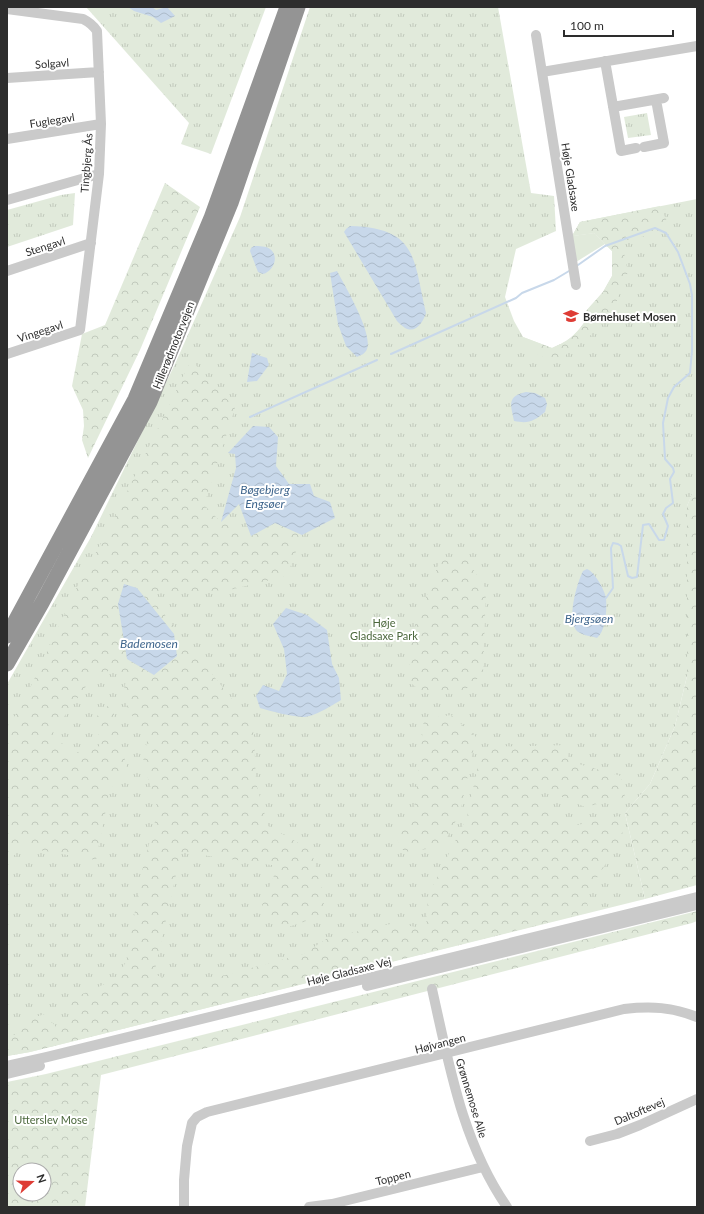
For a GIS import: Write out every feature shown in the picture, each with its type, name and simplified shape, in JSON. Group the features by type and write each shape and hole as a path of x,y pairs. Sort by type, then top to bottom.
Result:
{"highway":[{"name":"Hillerødmotorvejen","path":"7,636 135,399 211,218 287,7"},
{"name":"Hillerødmotorvejen","path":"7,664 42,603 150,402 231,203 298,7"}],"street":[{"name":"Tingbjerg Ås","path":"7,9 83,19 94,26 97,31 101,124 99,174 80,330"},
{"name":"Høje Gladsaxe","path":"536,35 576,285"},
{"path":"542,72 697,46"},
{"path":"605,61 613,107 621,151 664,143 660,99 613,107"},
{"name":"Solgavl","path":"7,78 99,72"},
{"name":"Fuglegavl","path":"7,139 101,124"},
{"path":"7,200 99,174"},
{"name":"Stengavl","path":"7,271 91,243"},
{"name":"Vingegavl","path":"7,354 80,330"},
{"name":"Høje Gladsaxe Vej","path":"7,1066 47,1058 697,897"},
{"name":"Høje Gladsaxe Vej","path":"7,1074 697,905"},
{"name":"Grønnemose Alle","path":"432,989 462,1114 483,1167 507,1207"},
{"name":"Højvangen","path":"184,1207 184,1180 187,1146 192,1123 197,1117 207,1112 447,1054 624,1009 642,1007 662,1008 682,1011 697,1017"},
{"name":"Daltoftevej","path":"590,1141 617,1134 640,1125 697,1099"},
{"name":"Toppen","path":"309,1207 332,1204 483,1167"},
{"path":"184,1207 190,1207"}],"green space":[{"path":"86,7 266,7 211,154 181,144 189,123"},
{"name":"Høje Gladsaxe Park","path":"310,7 498,7 531,193 554,196 556,231 516,249 505,297 514,321 523,337 552,348 568,340 576,333 587,319 586,311 603,292 612,276 612,251 594,233 572,236 580,222 697,199 697,488 694,490 687,506 687,676 675,726 650,784 625,813 645,899 30,1052 7,1056 7,684 91,537 175,364 240,217"},
{"path":"647,113 651,135 628,138 624,117"},
{"path":"165,183 200,207 140,350 88,458 82,440 84,426 83,410 72,386 82,334 105,325"},
{"path":"75,193 73,225 7,247 7,210 61,195"},
{"path":"660,206 670,228 622,243 628,272 616,303 591,335 554,364 531,350 523,337 552,348 572,336 587,319 586,311 603,292 612,276 612,251 594,233 572,236 580,222"},
{"path":"594,233 605,244 576,262 572,236"},
{"path":"191,360 235,408 204,505 221,522 251,536 275,523 302,535 287,576 229,590 148,594 244,714 254,734 256,783 268,826 311,850 325,898 321,916 279,930 262,905 278,866 181,852 154,974 184,986 303,954 328,938 395,923 426,929 428,896 467,817 482,747 569,745 568,761 621,776 625,797 585,807 544,789 533,799 568,827 619,816 623,836 585,897 590,912 30,1052 7,1056 7,1033 15,1035 25,1020 45,1014 56,1027 69,1024 71,999 116,979 126,962 142,871 158,810 143,762 147,741 143,728 129,712 123,693 126,681 121,673 113,669 92,678 53,732 71,754 100,746 96,717 111,703 127,768 110,789 96,860 22,847 7,863 7,728 23,703 77,587 110,527"},
{"path":"697,488 697,885 645,899 625,813 650,784 675,726 687,676 687,506 694,489"},
{"path":"465,557 486,589 483,673 460,695 419,690 410,682 409,644 440,560"},
{"path":"451,715 476,737 460,813 442,847 404,852 395,835 414,809 424,719"},
{"name":"Utterslev Mose","path":"697,911 697,921 692,923 101,1075 85,1207 7,1207 7,1082 46,1074"}],"water":[{"path":"128,7 152,7 156,10 167,7 175,16 161,23 153,17 134,11"},
{"path":"350,226 372,228 389,233 401,240 409,250 418,276 426,313 421,323 416,328 405,328 397,321 344,232"},
{"path":"254,246 268,248 275,256 274,263 270,270 263,274 258,272 250,251"},
{"path":"337,271 352,298 366,332 368,342 367,349 364,353 357,357 346,346 338,324 330,273"},
{"path":"252,353 267,358 269,365 257,381 247,382"},
{"path":"526,392 535,393 545,398 547,404 545,412 538,418 528,422 514,421 511,402 515,396"},
{"name":"Bøgebjerg Engsøer","path":"253,426 269,427 278,437 276,466 289,484 310,484 314,496 330,502 335,518 302,535 275,523 251,536 239,504 221,522 236,468 235,454 228,453"},
{"name":"Bjergsøen","path":"587,569 599,582 606,598 604,625 597,638 580,633 573,625 572,617 574,600 578,584 583,571"},
{"name":"Bademosen","path":"124,584 137,588 174,634 177,656 154,675 127,659 118,604"},
{"path":"286,608 307,615 327,630 332,664 339,678 341,700 322,711 307,717 287,715 260,708 256,696 263,685 279,691 287,674 284,649 273,624"}],"waterway":[{"path":"578,265 605,246 655,228 666,233 678,252 690,284 692,295 692,351 690,373 674,387 668,398 663,423 665,459 673,468 674,472 670,479 673,503 666,508 663,514 668,526 664,540 659,540 649,524 643,525 637,577 632,578 628,576 621,546 613,543 611,548 613,588 606,598"},
{"path":"391,354 516,298 522,293 554,280 569,271"},
{"path":"250,417 377,360"}],"place":[{"name":"Børnehuset Mosen","path":"571,316"}]}
